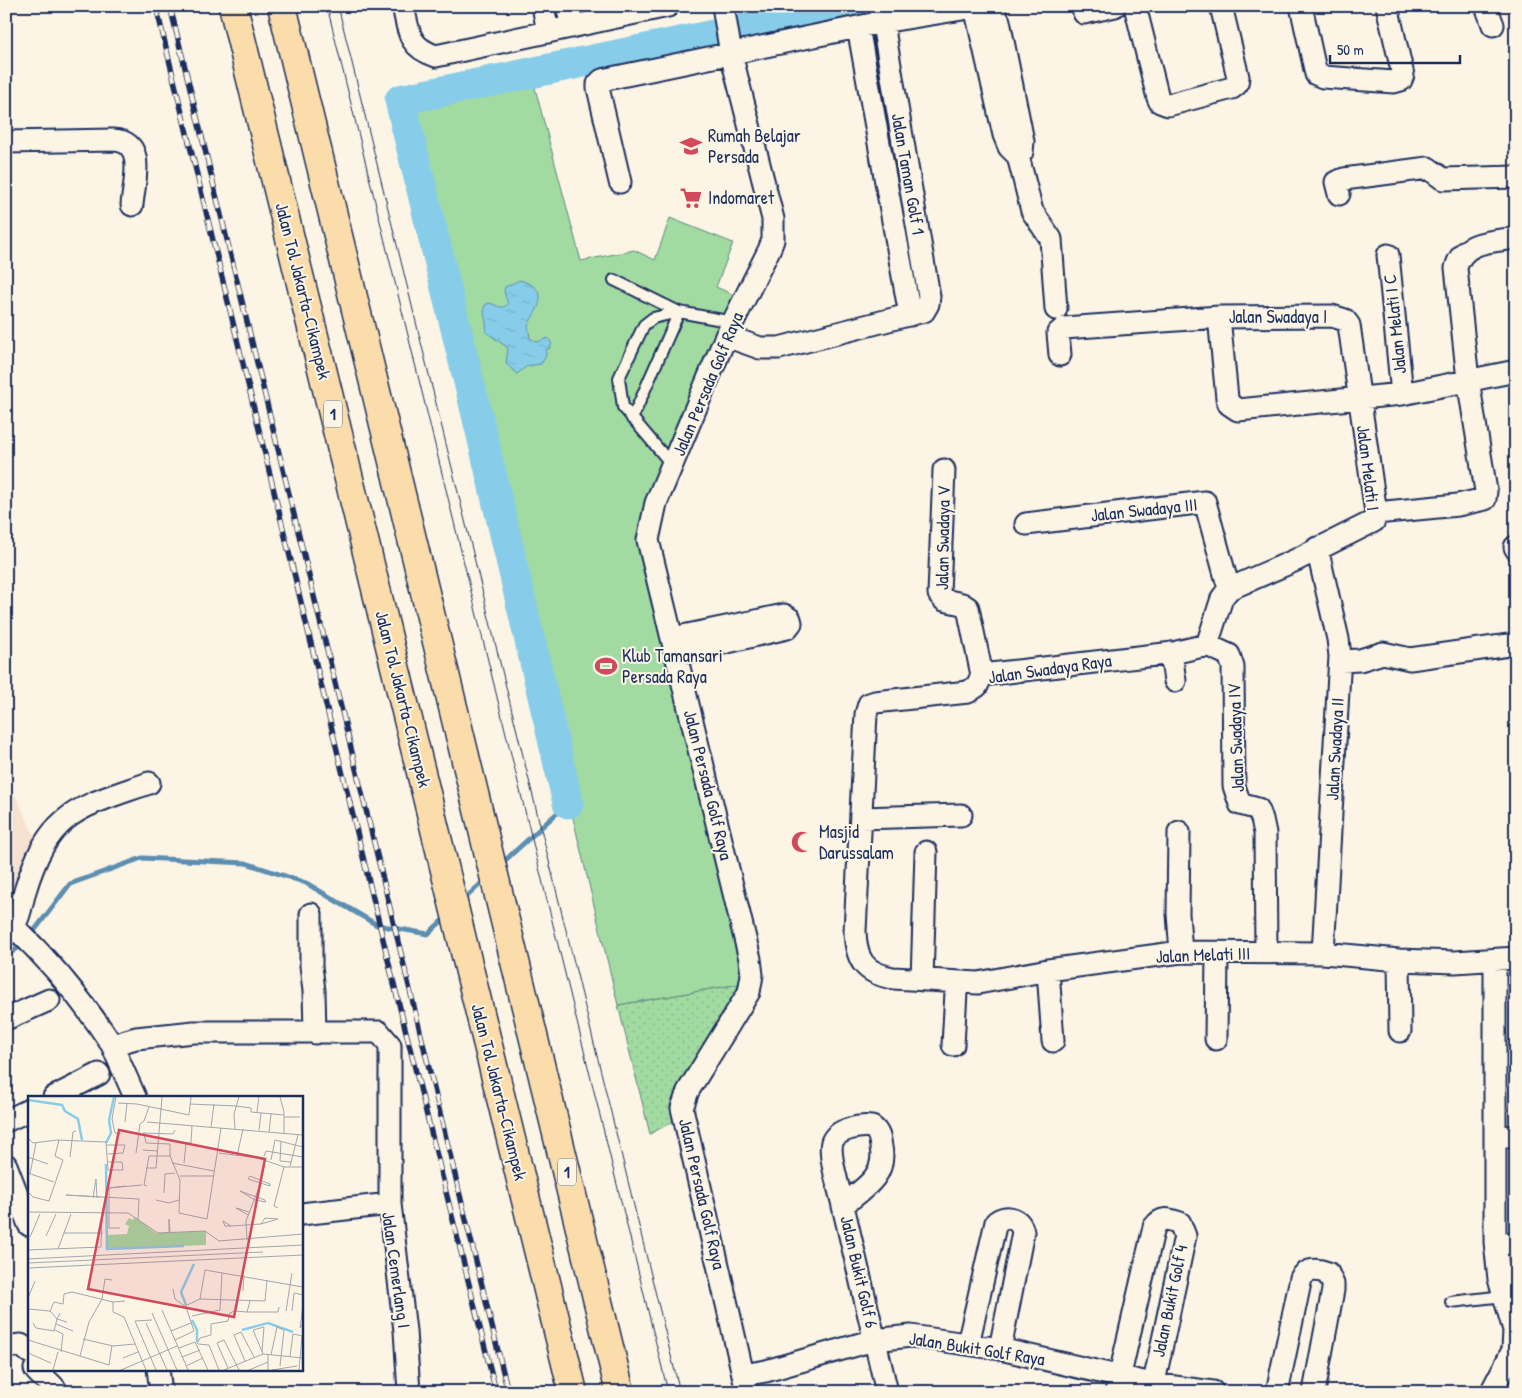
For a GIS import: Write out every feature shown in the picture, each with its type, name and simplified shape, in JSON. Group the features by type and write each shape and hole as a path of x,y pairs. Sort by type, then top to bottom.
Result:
{"highway":[{"name":"Jalan Tol Jakarta–Cikampek","path":"233,6 573,1392"},
{"name":"1","path":"282,6 478,803 620,1392"}],"street":[{"path":"403,6 415,45 423,51 436,56 548,32 570,16 668,6"},
{"path":"542,6 548,32"},
{"path":"620,182 598,84 606,79 730,50 858,27 880,12 975,6 1004,135 1009,147 1018,156 1032,211 1051,239 1056,309"},
{"path":"1084,13 1115,6"},
{"path":"1135,6 1158,98 1160,102 1168,105 1232,88 1237,84 1238,77 1221,6"},
{"path":"1302,6 1316,74 1323,77 1394,82 1401,80 1403,74 1387,6"},
{"name":"Jalan Persada Golf Raya","path":"724,10 730,50 774,230 769,250 729,329 656,503 648,540 750,959 752,975 751,988 746,998 688,1091 682,1108 745,1383"},
{"name":"Jalan Taman Golf 1","path":"729,329 760,348 779,348 924,311 928,304 929,296 880,12"},
{"name":"Jalan Taman Golf 1","path":"858,27 910,315"},
{"path":"6,142 122,140 130,144 134,149 135,165 132,205"},
{"path":"1339,194 1336,182 1344,178 1428,168 1443,179 1516,177"},
{"path":"1376,513 1458,505 1484,499 1486,491 1468,380 1456,277 1458,259 1462,252 1476,244 1516,238"},
{"name":"Jalan Melati I C","path":"1388,254 1402,394"},
{"name":"Jalan Swadaya I","path":"1219,317 1332,316 1345,320 1351,331 1360,399"},
{"path":"1060,355 1058,332 1064,328 1219,317 1227,398 1233,408 1238,410 1402,394 1516,371"},
{"name":"Jalan Melati I","path":"1229,589 1296,560 1374,521 1376,513 1360,399"},
{"name":"Jalan Swadaya V","path":"944,470 939,594 944,600 962,604 968,608 982,675"},
{"name":"Jalan Swadaya III","path":"1026,524 1205,502 1229,589"},
{"name":"Jalan Swadaya II","path":"1317,548 1338,640 1340,661 1323,953"},
{"path":"1175,681 1184,650 1229,589"},
{"path":"1340,661 1360,660 1383,653 1410,659 1516,644"},
{"name":"Jalan Swadaya Raya","path":"864,967 855,944 866,714 869,704 968,692 977,686 982,675 1184,650"},
{"name":"Jalan Swadaya IV","path":"1184,650 1229,656 1233,667 1234,786 1240,804 1254,807 1260,813 1265,833 1266,952"},
{"path":"135,1096 112,1045 86,1007 40,952 15,933 31,871 46,839 67,816 90,804 149,782"},
{"path":"861,818 961,815"},
{"path":"1179,832 1178,914 1181,952"},
{"path":"922,980 926,852"},
{"path":"312,914 311,966 315,1004 315,1034"},
{"name":"Jalan Melati III","path":"864,967 882,976 959,984 1005,980 1048,970 1181,952 1217,954 1266,952 1323,953 1399,960 1506,960"},
{"path":"1216,1039 1217,954"},
{"path":"1399,960 1400,1031"},
{"path":"1491,1392 1513,1350 1514,1330 1499,1279 1505,1243 1506,960"},
{"path":"1048,970 1052,1041"},
{"path":"953,1045 956,992 959,984"},
{"path":"6,1019 49,1000"},
{"path":"112,1045 136,1038 194,1032 315,1034 379,1032 390,1045 390,1204"},
{"path":"56,1096 99,1074"},
{"path":"6,1121 28,1110"},
{"path":"6,1165 27,1217"},
{"name":"Jalan Cemerlang I","path":"302,1214 390,1204 405,1331 409,1392"},
{"name":"Jalan Bukit Golf 6","path":"843,1205 887,1392"},
{"path":"968,1344 996,1222 1001,1219 1013,1218 1019,1222 1022,1232 1000,1349"},
{"name":"Jalan Bukit Golf 4","path":"1117,1384 1154,1227 1159,1221 1166,1218 1180,1223 1184,1229 1185,1236 1152,1388"},
{"path":"1277,1392 1302,1278 1304,1274 1315,1270 1328,1273 1333,1284 1333,1290 1314,1392"},
{"name":"Jalan Bukit Golf Raya","path":"745,1383 766,1371 874,1340 911,1336 1000,1349 1117,1384 1213,1392"},
{"path":"6,1347 21,1345 28,1351"},
{"path":"36,1370 40,1377 53,1384 57,1392"},
{"path":"158,1370 161,1392"}],"lane":[{"path":"614,280 679,312 729,329"},
{"path":"673,466 623,407 619,378 644,325 653,318 679,312"},
{"path":"632,419 679,312"},
{"path":"1451,1302 1504,1296"}],"shaded area":[{"path":"6,777 49,865 24,920 6,931"}],"green space":[{"name":"Klub Tamansari Persada Raya","path":"531,73 581,261 634,250 655,260 670,218 733,243 716,287 748,301 642,528 751,982 618,1005 400,100"},
{"path":"751,982 683,1116 650,1134 618,1005"}],"water":[{"path":"520,280 536,288 539,293 539,305 528,325 530,338 537,342 548,338 552,344 546,350 546,356 541,364 527,366 517,374 506,364 508,348 486,332 484,309 485,305 489,303 501,307 508,304 504,292 505,287"}],"waterway":[{"path":"568,803 480,427 400,100 854,6"},
{"path":"500,865 568,803"},
{"path":"31,935 70,884 142,858 246,863 306,883 377,925 428,934 447,916"},
{"path":"462,901 485,880"},
{"path":"6,956 24,944"}],"tram line":[{"path":"327,6 668,1392"},
{"path":"338,6 680,1392"}],"railway":[{"path":"156,6 391,972 496,1392"},
{"path":"170,6 508,1392"}],"place":[{"name":"Rumah Belajar Persada","path":"691,146"},
{"name":"Indomaret","path":"691,198"},
{"name":"Klub Tamansari Persada Raya","path":"606,666"},
{"name":"Masjid Darussalam","path":"802,842"}]}
